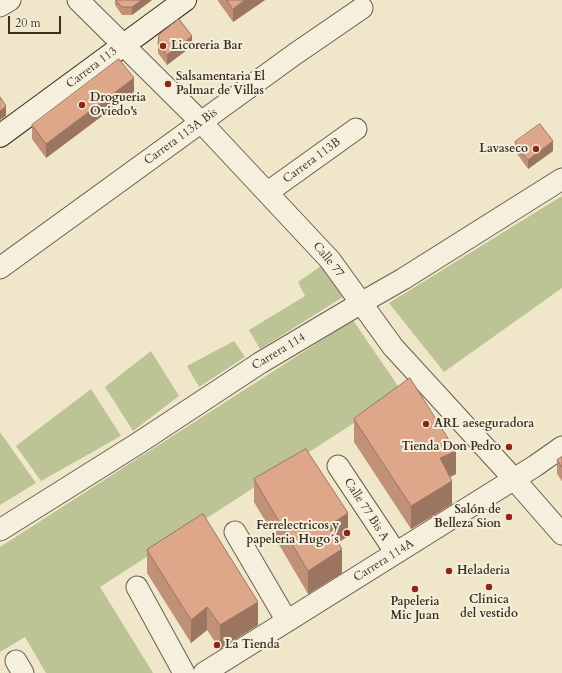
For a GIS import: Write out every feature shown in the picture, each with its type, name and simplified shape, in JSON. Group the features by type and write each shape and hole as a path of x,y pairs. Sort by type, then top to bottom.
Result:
{"street":[{"path":"0,6 10,0"},
{"name":"Calle 77","path":"78,0 201,122 330,260 393,347 514,479 562,534"},
{"name":"Carrera 113","path":"0,136 185,0"},
{"name":"Carrera 113A Bis","path":"0,268 295,54 362,8"},
{"name":"Carrera 113B","path":"268,192 356,129"},
{"name":"Carrera 114","path":"0,530 137,444 260,363 361,302 403,279 562,179"},
{"name":"Carrera 114A","path":"204,673 514,479 562,447"},
{"name":"Calle 77 Bis A","path":"338,466 396,553"},
{"path":"235,532 287,621"},
{"path":"137,587 184,673"}],"green space":[{"path":"562,196 562,288 444,372 389,303"},
{"path":"321,266 343,297 260,349 249,330 305,296 298,282"},
{"path":"353,320 402,392 100,587 153,673 46,673 25,637 0,652 0,547"},
{"path":"234,341 245,357 199,387 187,366"},
{"path":"151,351 179,396 133,431 105,387"},
{"path":"91,389 121,436 41,481 16,446"},
{"path":"0,432 36,483 0,505"}],"building":[{"path":"116,0 142,0 132,7 122,7"},
{"path":"227,0 245,0 233,9"},
{"path":"179,19 192,36 167,55 158,44 159,35"},
{"path":"119,59 134,78 46,144 32,125"},
{"path":"0,97 6,106 0,111"},
{"path":"540,124 553,141 528,160 515,142"},
{"path":"410,378 456,451 440,458 452,481 411,506 354,419"},
{"path":"306,449 348,513 328,526 342,549 308,571 254,479"},
{"path":"562,457 562,467 557,460"},
{"path":"203,514 258,602 220,625 207,607 191,620 147,550"}],"place":[{"name":"Licoreria Bar","path":"163,46"},
{"name":"Salsamentaria El Palmar de Villas","path":"168,84"},
{"name":"Drogueria Oviedo's","path":"82,105"},
{"name":"Lavaseco","path":"536,149"},
{"name":"ARL aeseguradora","path":"426,424"},
{"name":"Tienda Don Pedro","path":"509,447"},
{"name":"Salón de Belleza Sion","path":"509,517"},
{"name":"Ferrelectricos y papeleria Hugo´s","path":"347,533"},
{"name":"Heladeria","path":"449,571"},
{"name":"Clínica del vestido","path":"489,587"},
{"name":"Papeleria Mic Juan","path":"415,589"},
{"name":"La Tienda","path":"217,645"}]}
